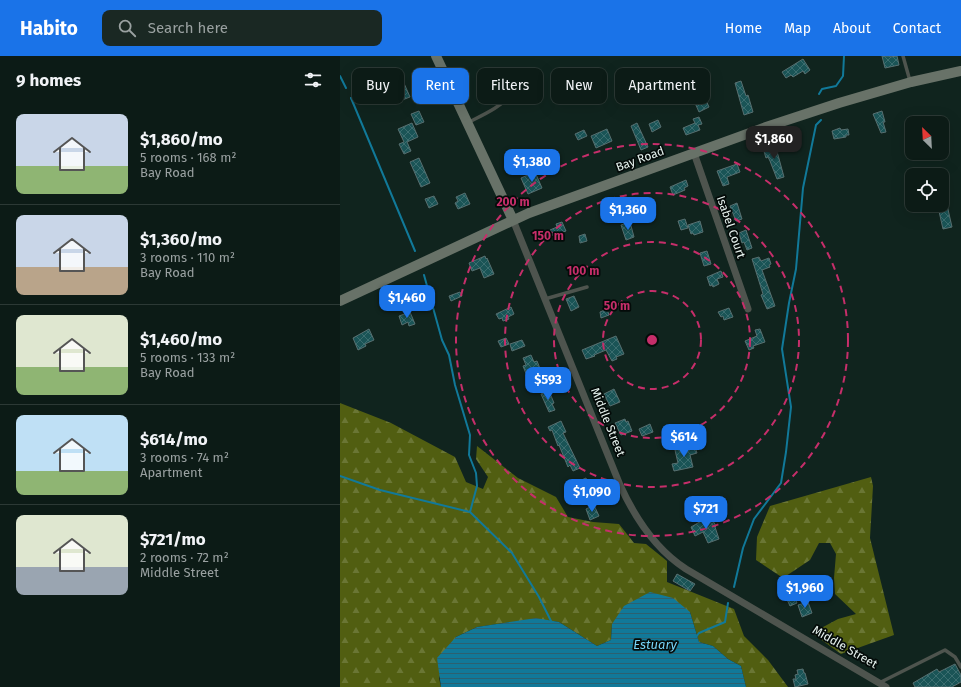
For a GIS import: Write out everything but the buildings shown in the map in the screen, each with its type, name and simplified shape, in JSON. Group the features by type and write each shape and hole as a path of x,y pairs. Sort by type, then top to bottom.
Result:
{"main road":[{"name":"Middle Street","path":"439,57 513,220"},
{"name":"Bay Road","path":"340,301 513,220 694,153 832,105 911,82 961,71"}],"street":[{"name":"Isabel Court","path":"694,153 748,309"},
{"name":"Middle Street","path":"513,220 624,494 640,521 661,549 686,569 886,687"}],"lane":[{"path":"903,56 911,82"},
{"path":"468,122 502,104"},
{"path":"545,299 587,286"},
{"path":"880,683 945,650 955,656 961,666"}],"green space":[{"path":"340,403 391,423 455,457 466,482 483,489 488,477 476,459 477,446 518,478 556,497 568,517 593,522 619,524 634,543 646,544 667,561 667,582 734,609 744,636 768,660 788,687 746,687 741,666 728,659 713,646 699,642 690,612 612,624 611,640 597,646 559,622 534,619 477,627 456,637 439,678 441,687 340,687"},
{"path":"871,477 873,486 870,538 894,635 841,654 812,633 838,619 856,614 835,594 834,578 836,554 830,543 819,543 810,560 783,578 756,560 757,537 770,506"}],"water":[{"name":"Estuary","path":"650,592 673,598 690,612 699,642 713,646 728,659 741,666 746,687 441,687 437,658 456,637 477,627 536,618 559,622 597,646 611,640 612,624 624,606"}],"waterway":[{"path":"819,94 822,89 836,86 843,76 844,56"},
{"path":"340,76 346,88"},
{"path":"351,98 415,251"},
{"path":"734,587 743,548 754,519 781,483 791,407 782,349 796,269 803,188 816,125 821,120"},
{"path":"424,275 442,340 449,355 455,385 470,435 469,455 476,473 477,486 470,512"},
{"path":"340,476 380,490 470,512 512,553 539,597 551,621"},
{"path":"696,637 699,633 725,622 728,603"}]}
